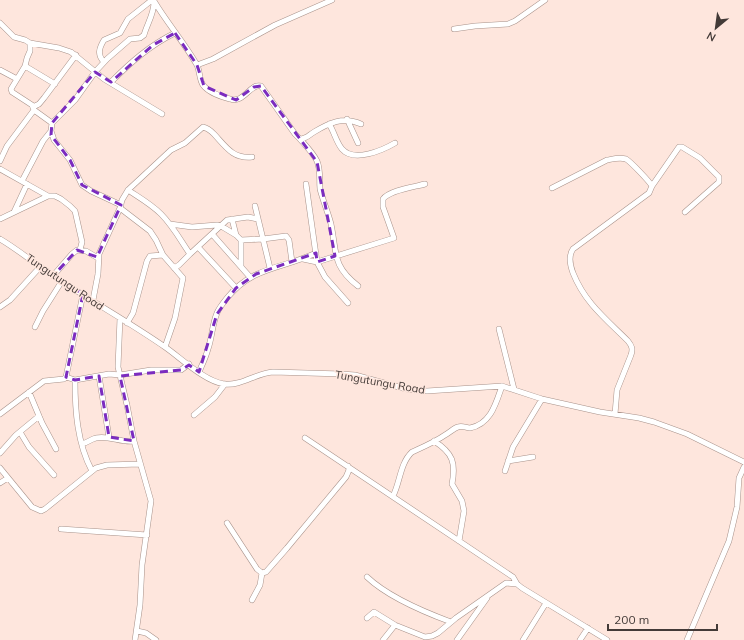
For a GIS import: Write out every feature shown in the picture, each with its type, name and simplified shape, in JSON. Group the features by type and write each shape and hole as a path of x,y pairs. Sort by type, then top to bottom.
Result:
{"street":[{"path":"197,65 213,59 275,25 332,0"},
{"path":"454,29 508,24 515,21 546,0"},
{"path":"154,1 197,65 201,81 204,86 230,100 239,99 254,87 258,85 261,86 295,134 314,156 319,170 320,189 330,224 335,256 340,267 349,279 358,286"},
{"path":"154,1 153,13 144,35 140,38 130,39 104,62 75,100 52,123 51,135 70,160 82,184 86,188 120,206 150,231 163,255 181,275 183,281 175,318 165,347"},
{"path":"104,62 99,57 99,51 104,40 120,33 128,19 154,1"},
{"path":"0,23 14,36 30,43 59,48 76,55 95,72 162,114"},
{"path":"111,82 154,45 175,33"},
{"path":"30,43 30,51 26,66 11,89 12,92 28,101 52,123"},
{"path":"0,161 7,146 34,108 55,84 76,55"},
{"path":"26,66 55,84"},
{"path":"0,70 17,79"},
{"path":"300,139 306,138 329,124 347,119 361,124"},
{"path":"347,119 358,143"},
{"path":"329,124 342,149 350,154 368,154 381,150 395,143"},
{"path":"93,300 98,274 98,258 103,242 122,200 128,190 171,150 185,143 203,127 207,128 235,155 239,157 252,158"},
{"path":"14,212 43,141 51,131"},
{"path":"614,414 617,390 633,350 628,341 591,305 583,293 571,267 570,255 573,249 649,193 652,186 679,147 682,146 693,152 719,177 719,182 685,212"},
{"path":"552,188 607,160 614,158 621,158 629,161 652,186"},
{"path":"0,169 48,196"},
{"path":"306,184 317,262 325,277 348,303"},
{"path":"303,259 317,262 394,238 383,207 383,199 386,196 425,184"},
{"path":"128,190 149,203 170,224 190,254"},
{"path":"0,219 51,195 60,199 75,211 81,233 82,242 80,250"},
{"path":"255,206 270,268"},
{"path":"174,268 227,220 248,217 258,219"},
{"path":"232,219 236,235"},
{"path":"170,224 192,227 221,226 236,235 241,240 240,265"},
{"path":"212,234 250,277"},
{"path":"241,240 286,236 292,262"},
{"name":"Tungutungu Road","path":"0,239 62,282 93,300 165,347 199,372 210,379 224,384 247,381 273,372 355,375 406,389 427,391 502,386 542,399 654,422 682,432 744,462"},
{"path":"198,247 236,288"},
{"path":"53,276 77,250 86,251 98,258"},
{"path":"199,372 208,349 216,314 236,288 250,277 270,268 303,259 316,253"},
{"path":"127,323 133,313 147,261 150,256 163,255"},
{"path":"0,307 10,300 40,267"},
{"path":"35,327 43,311 62,282"},
{"path":"66,377 83,294"},
{"path":"120,318 118,367 134,441 151,501 142,565 136,640"},
{"path":"500,329 514,389"},
{"path":"0,414 44,380 64,379 66,377 75,380 109,374 120,375 151,370 181,370 189,364"},
{"path":"99,376 109,437"},
{"path":"75,380 79,433 87,461 92,471"},
{"path":"194,415 215,397 224,384"},
{"path":"393,496 408,456 412,452 445,436 457,427 460,426 470,428 486,420 493,410 502,386"},
{"path":"29,392 39,416 56,449"},
{"path":"505,472 513,447 542,399"},
{"path":"0,453 20,432 39,416"},
{"path":"20,432 29,447 54,475"},
{"path":"82,444 95,438 109,437 124,441 134,441"},
{"path":"305,438 513,577 517,584 572,620 607,640"},
{"path":"434,441 446,450 452,458 455,473 452,484 462,501 464,511 459,541"},
{"path":"508,461 533,456"},
{"path":"0,468 32,507 41,511 100,466 140,464"},
{"path":"262,573 266,572 287,548 346,477 349,470 348,466"},
{"path":"687,640 729,541 737,507 739,478 744,467"},
{"path":"0,483 8,478"},
{"path":"227,523 256,569 262,573"},
{"path":"61,529 147,535"},
{"path":"252,600 260,585 262,573"},
{"path":"367,577 375,585 410,604 451,622"},
{"path":"368,618 372,612 375,612 395,625 425,637 432,636 438,634 451,622 506,583 517,584"},
{"path":"457,640 489,596"},
{"path":"523,640 546,603"},
{"path":"383,640 395,625"},
{"path":"580,640 588,628"},
{"path":"137,631 156,640"}],"highlighted area":[{"path":"175,33 197,65 204,86 236,100 254,87 261,86 317,162 335,256 317,262 316,253 256,274 236,288 217,314 199,372 189,365 181,370 120,376 134,441 109,437 99,376 75,380 66,377 83,294 53,276 77,250 97,257 121,205 82,185 70,160 51,135 52,123 95,72 111,82 153,45"}]}
